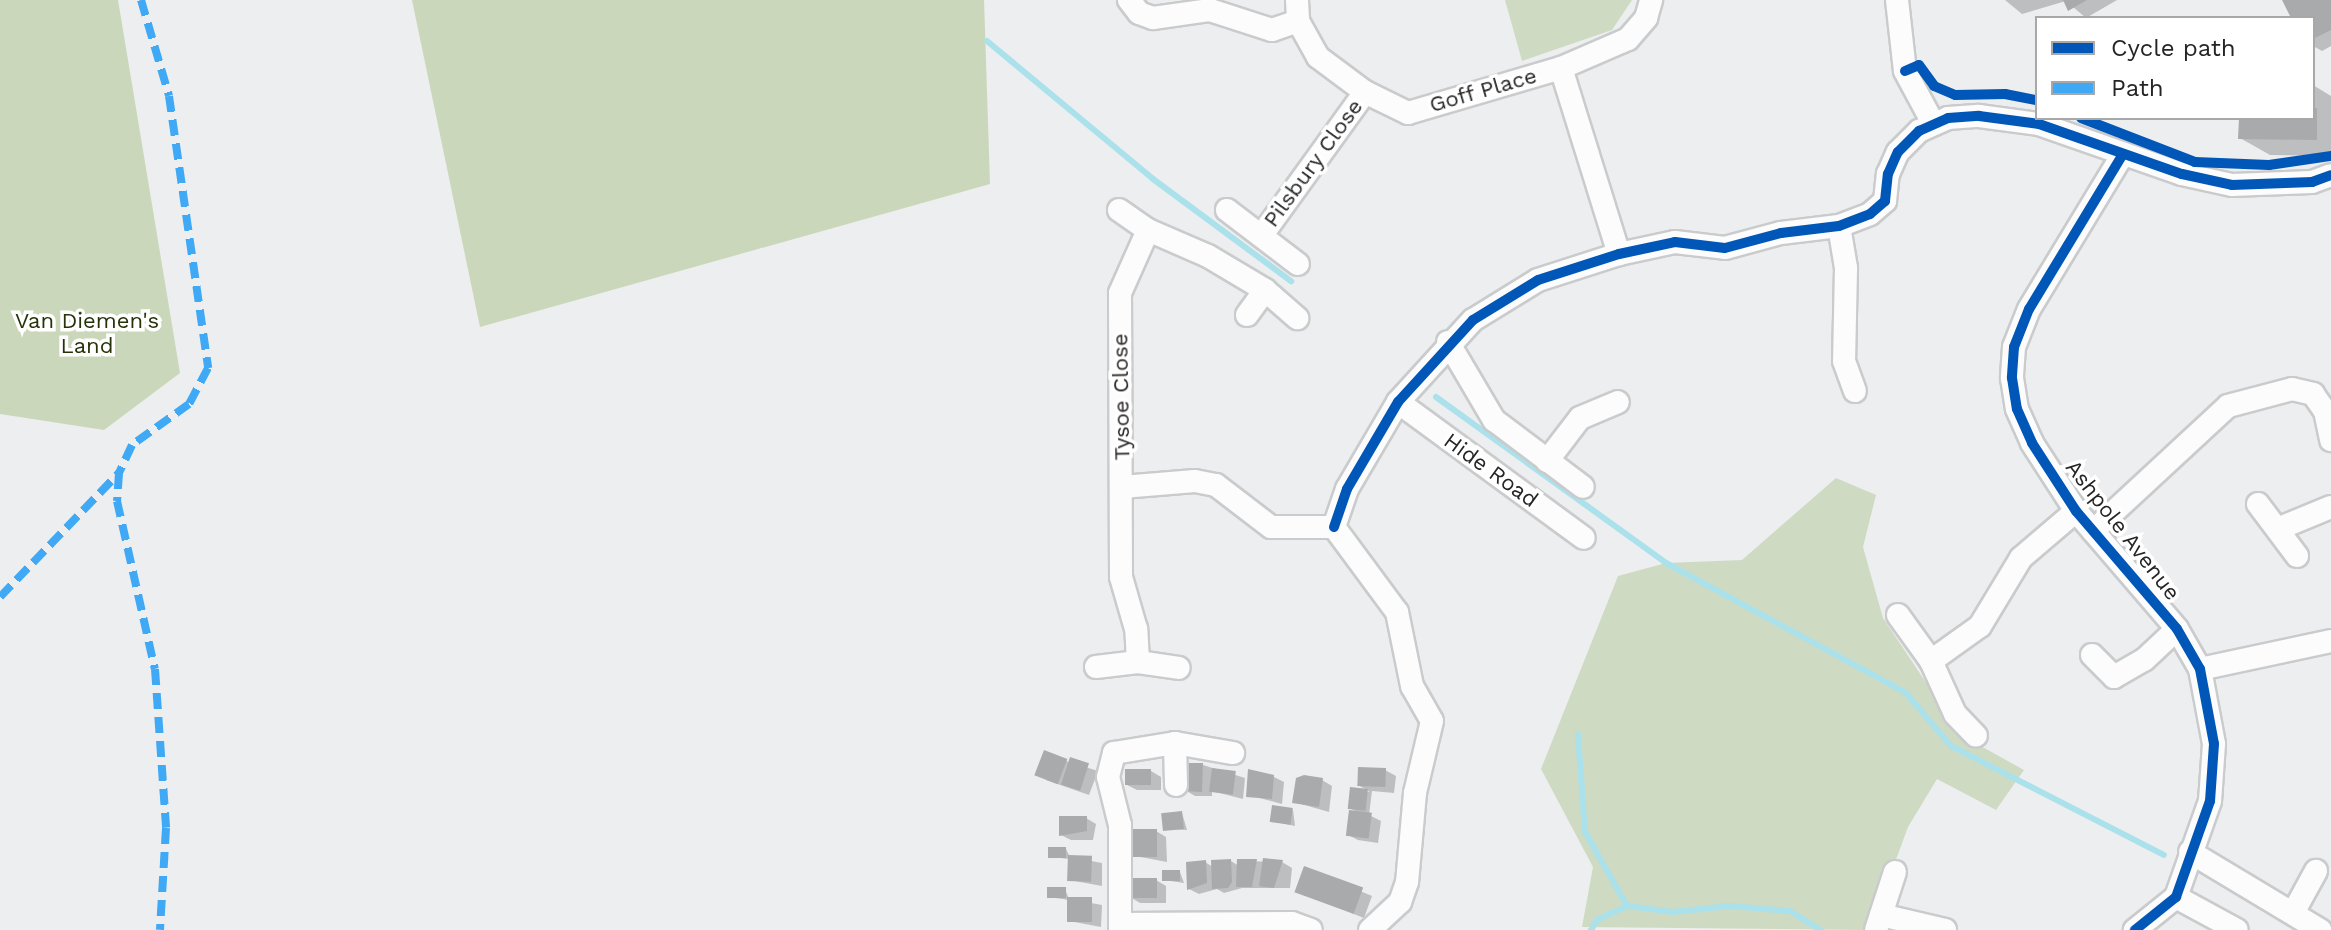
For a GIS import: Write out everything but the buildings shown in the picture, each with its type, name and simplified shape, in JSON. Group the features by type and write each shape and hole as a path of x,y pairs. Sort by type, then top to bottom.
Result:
{"street":[{"path":"1129,0 1139,13 1153,18 1210,10 1272,30 1298,11"},
{"name":"Goff Place","path":"1298,11 1318,57 1365,92 1408,113 1561,68 1628,39 1646,18 1651,0"},
{"path":"1897,0 1905,71 1933,123"},
{"path":"1561,68 1619,254"},
{"name":"Pilsbury Close","path":"1262,235 1365,92"},
{"path":"1370,930 1400,902 1411,851 1415,793 1432,721 1412,686 1397,612 1334,527 1347,489 1398,402 1448,342 1473,320 1538,280 1619,254 1675,242 1725,248 1781,233 1839,226 1885,201 1888,174 1898,152 1933,123 1963,115 2010,118 2232,185 2312,182 2331,175"},
{"name":"Ashpole Avenue","path":"2123,154 2029,309 2012,362 2023,427 2076,511 2177,629 2200,669 2214,744 2213,781 2176,897"},
{"path":"1119,210 1148,230 1208,256 1265,290 1297,318"},
{"name":"Pilsbury Close","path":"1227,210 1298,264"},
{"path":"1839,226 1846,268 1844,361 1855,391"},
{"name":"Tysoe Close","path":"1148,230 1120,293 1122,487 1195,481 1216,485 1271,527 1334,527"},
{"path":"1247,315 1265,290"},
{"path":"1448,342 1494,420 1583,487"},
{"path":"2093,531 2228,406 2292,389 2313,394 2325,411 2331,440"},
{"name":"Hide Road","path":"1398,402 1584,538"},
{"path":"1547,461 1580,418 1618,402"},
{"path":"1122,487 1121,577 1136,629 1138,662"},
{"path":"2258,504 2280,528 2297,556"},
{"path":"2280,528 2331,507"},
{"path":"1931,661 1980,626 2021,558 2076,511"},
{"path":"1898,615 1931,661 1955,714 1976,736"},
{"name":"Ashpole Avenue","path":"2092,655 2114,677 2144,660 2177,629"},
{"path":"2200,669 2331,641"},
{"path":"1096,667 1138,662 1179,668"},
{"path":"1233,753 1175,743 1114,753 1108,777 1120,825 1121,927 1292,923 1311,930"},
{"path":"1175,743 1176,785"},
{"path":"2190,852 2320,930"},
{"path":"2293,913 2316,871"},
{"path":"1895,872 1878,922 1945,930"},
{"path":"2135,930 2176,897 2237,930"}],"green space":[{"name":"Van Diemen's Land","path":"0,0 118,0 180,373 104,430 0,414"},
{"path":"412,0 984,0 990,184 480,327"},
{"path":"1505,0 1632,0 1612,30 1522,61"},
{"path":"1836,478 1876,495 1863,547 1883,618 1961,735 2024,770 1996,810 1937,779 1908,827 1870,930 1582,927 1593,867 1541,769 1618,576 1666,563 1742,560"}],"waterway":[{"path":"987,41 1153,179 1291,281"},
{"path":"1436,397 1666,563 1906,693 1951,746 2164,855"},
{"path":"1578,734 1585,832 1627,906 1597,920 1591,930"},
{"path":"1627,906 1674,912 1729,906 1790,911 1820,930"}],"marked path":[{"path":"141,0 169,96 208,368 189,404 132,445 119,473 117,501 155,669 166,828 160,930"},
{"path":"0,597 119,473"}],"cycle path":[{"path":"1905,71 1919,65 1934,86 1955,95 2005,94 2035,100"},
{"path":"1334,527 1347,489 1398,402 1473,320 1538,280 1619,254 1675,242 1725,248 1781,233 1839,226 1870,214 1885,201 1888,174 1898,152 1919,131 1948,118 1979,116 2039,124 2182,174 2232,185 2312,182 2331,175"},
{"path":"2086,120 2195,162 2269,165 2331,156"},
{"path":"2123,154 2029,309 2014,347 2012,378 2017,409 2032,443 2076,511 2177,629 2200,669 2214,744 2210,801 2176,897 2135,930"}]}
